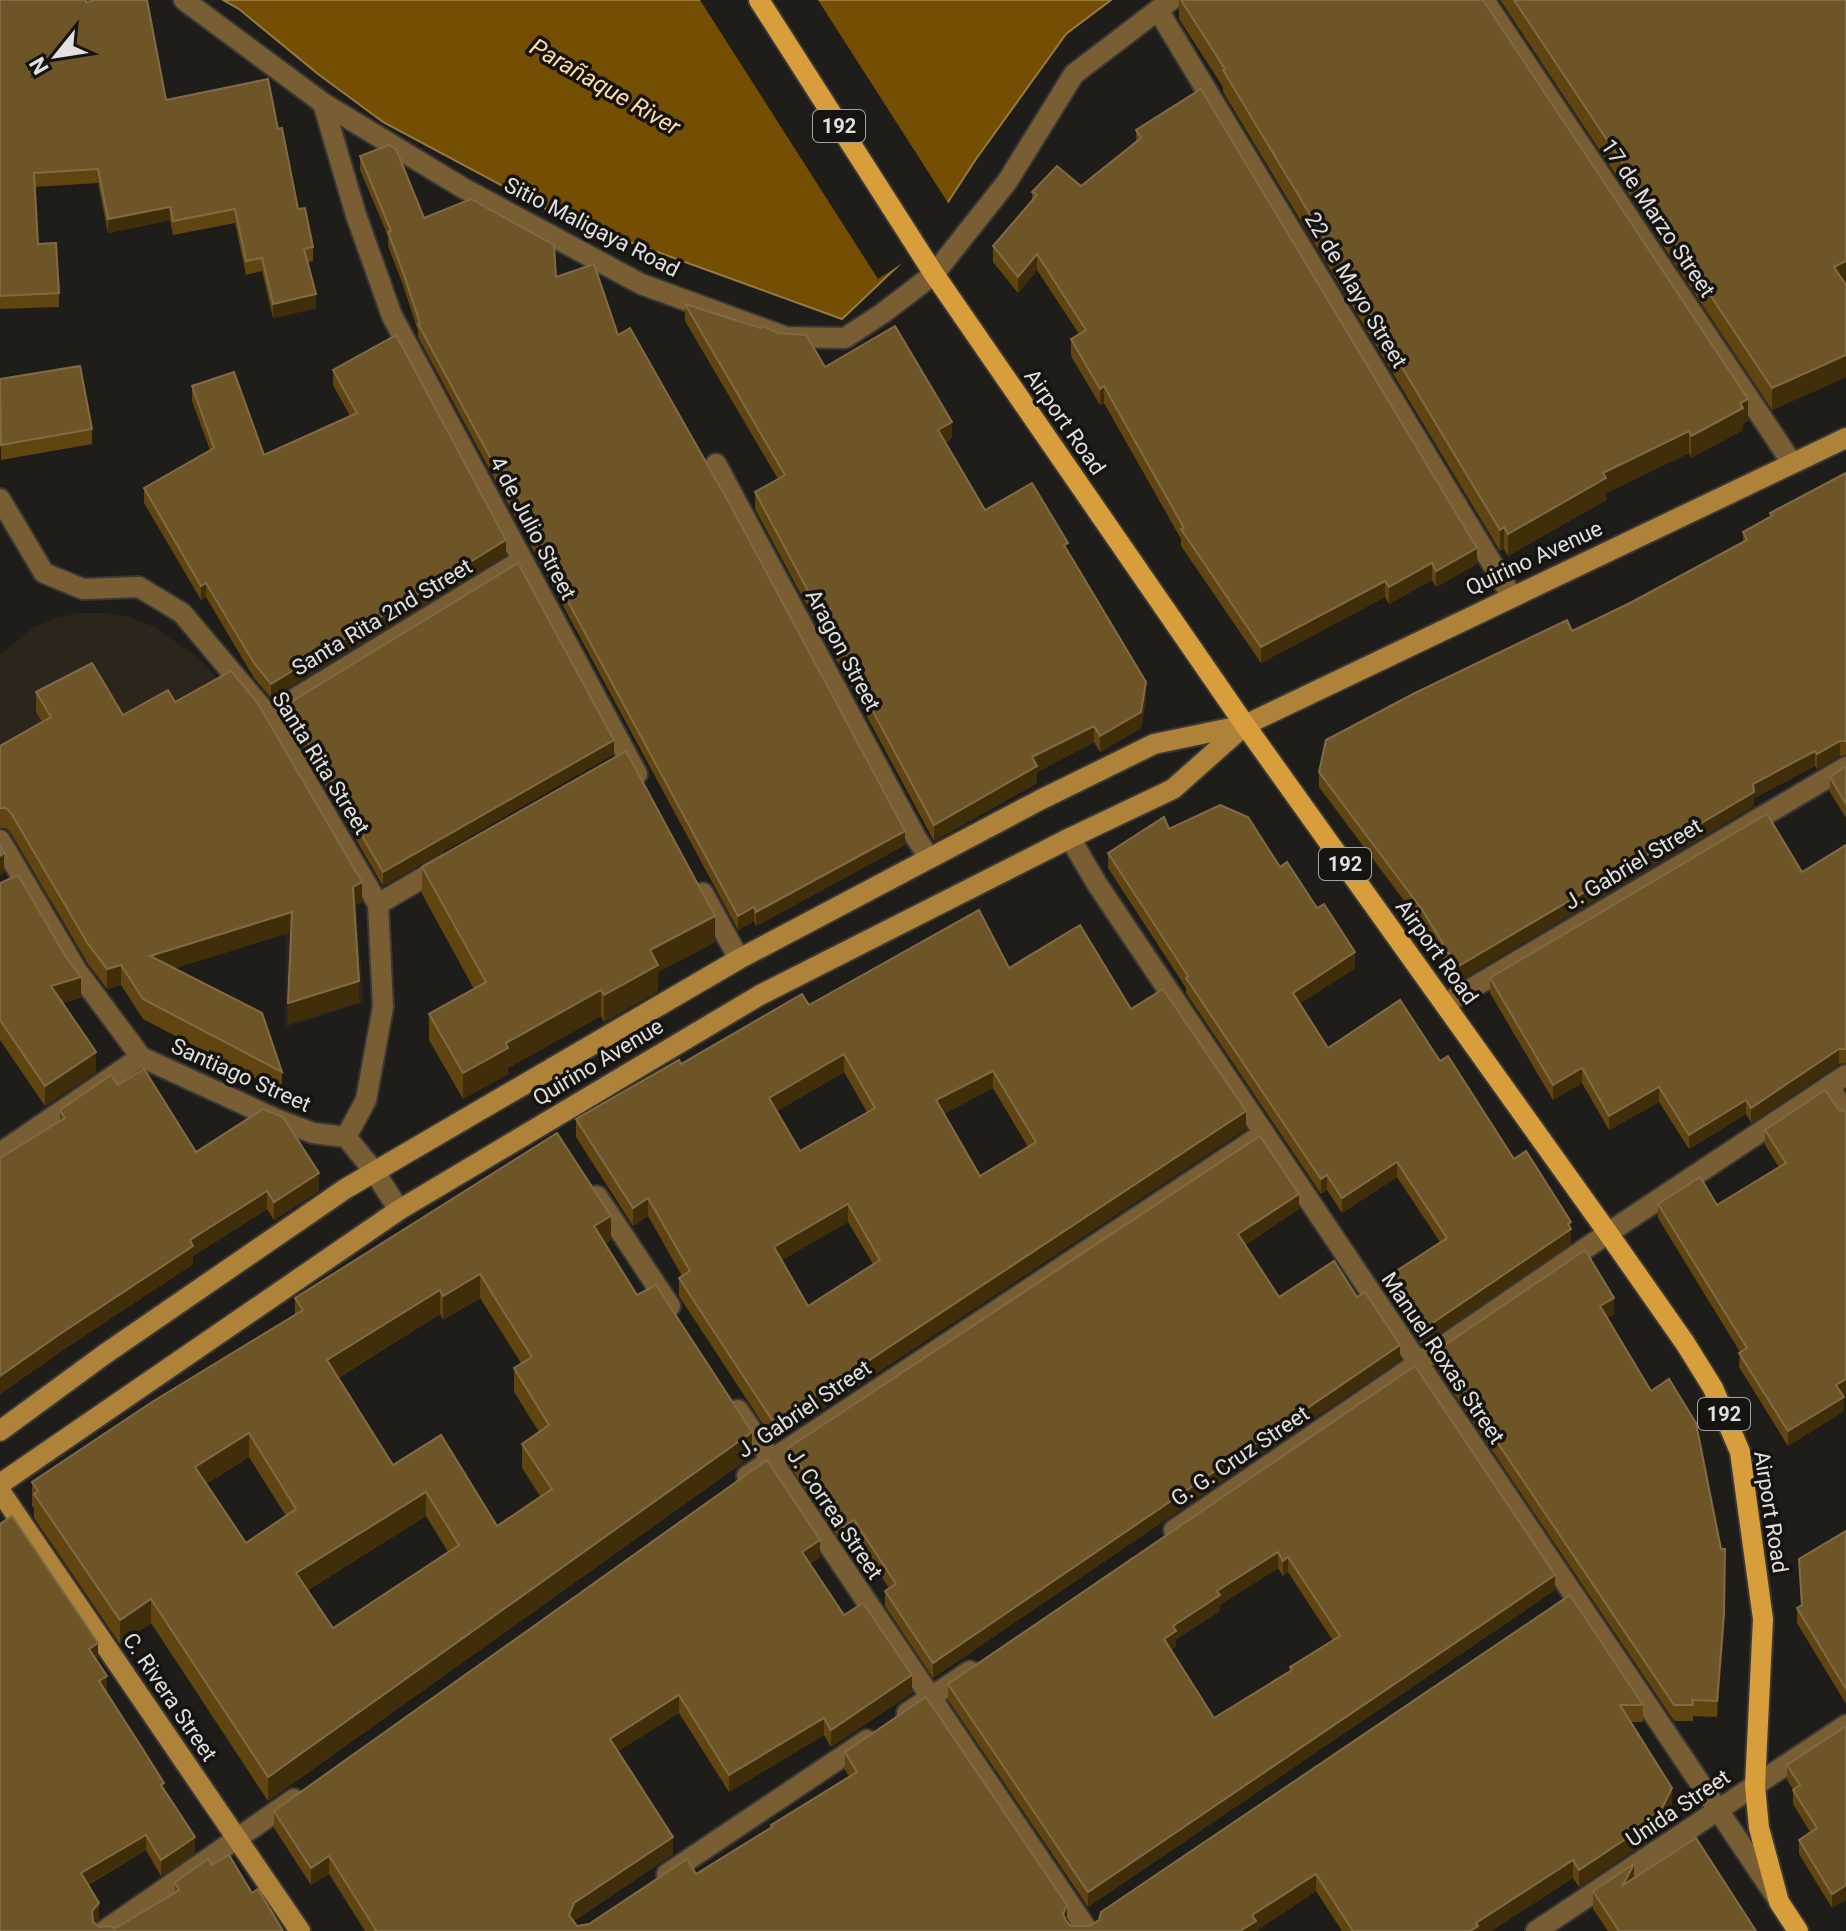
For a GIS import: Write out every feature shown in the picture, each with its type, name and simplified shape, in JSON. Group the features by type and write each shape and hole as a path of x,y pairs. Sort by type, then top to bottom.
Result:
{"main road":[{"name":"Airport Road","path":"759,0 934,274 1245,725 1608,1233 1713,1388 1740,1452 1763,1619 1755,1786 1759,1828 1779,1902 1798,1931"},
{"name":"Quirino Avenue","path":"0,1431 105,1354 374,1171 739,959 1154,744 1245,725 1511,595 1846,438"},
{"name":"Quirino Avenue","path":"0,1484 399,1210 552,1126 760,995 1173,789 1245,725"},
{"name":"C. Rivera Street","path":"0,1491 300,1931"}],"street":[{"name":"Sitio Maligaya Road","path":"184,0 323,103 463,188 641,284 786,337 845,338 934,274 1007,182 1074,74 1164,5"},
{"name":"17 de Marzo Street","path":"1484,0 1792,463"},
{"name":"22 de Mayo Street","path":"1164,5 1511,595"},
{"name":"4 de Julio Street","path":"323,103 356,215 392,316 522,560 623,764 645,788"},
{"name":"Aragon Street","path":"716,464 929,858"},
{"name":"Santa Rita Street","path":"0,499 44,573 83,589 139,587 182,613 268,715 378,904 383,1007 366,1100 346,1137"},
{"name":"Santa Rita 2nd Street","path":"268,715 522,560"},
{"name":"J. Gabriel Street","path":"1445,1004 1846,767"},
{"name":"Manuel Roxas Street","path":"1070,838 1097,884 1418,1363 1566,1598 1779,1902"},
{"name":"Santiago Street","path":"0,840 77,971 141,1057 276,1119 313,1133 346,1137"},
{"path":"378,904 457,858"},
{"path":"691,872 739,959"},
{"path":"0,890 22,879"},
{"path":"0,1153 141,1057"},
{"path":"1837,1080 1846,1114"},
{"name":"G. G. Cruz Street","path":"1161,1539 1837,1080"},
{"name":"J. Gabriel Street","path":"731,1487 1264,1133"},
{"path":"346,1137 374,1171 399,1210"},
{"path":"590,1185 685,1329"},
{"name":"J. Correa Street","path":"727,1394 1086,1926"},
{"path":"646,1888 981,1663"},
{"name":"Unida Street","path":"1536,1931 1846,1725"},
{"path":"104,1931 315,1784"}],"shaded area":[{"path":"79,613 129,617 153,626 197,657 232,693 356,901 364,1002 285,1028 286,937 200,791 48,905 0,823 0,655 31,629 55,618"}],"water":[{"name":"Parañaque River","path":"223,0 1111,0 1066,34 976,159 920,245 842,319 561,217 383,122 239,9"}],"pier":[{"path":"700,0 818,0 950,206 915,255 878,279"}],"building":[{"path":"0,0 147,0 166,100 268,79 278,129 282,128 298,209 305,208 313,247 304,249 316,294 273,304 262,258 246,261 235,209 173,221 170,207 108,219 98,169 34,173 38,244 56,243 59,293 0,296"},
{"path":"1181,0 1483,0 1748,399 1740,403 1743,408 1691,436 1689,431 1603,473 1606,478 1508,534 1504,527 1500,530"},
{"path":"1514,0 1846,0 1846,261 1834,267 1846,285 1846,355 1772,388"},
{"path":"1201,89 1477,548 1436,571 1432,563 1389,587 1385,581 1261,647 1181,529 1184,528 1104,386 1100,389 1071,339 1086,330 1037,254 1018,277 993,246 1037,195 1032,192 1057,166 1081,186 1141,138 1136,130"},
{"path":"389,145 396,149 424,218 471,199 554,245 556,277 594,264 618,335 630,328 732,508 905,831 756,912 754,907 738,916 418,324 388,232 391,231 360,156"},
{"path":"685,304 778,333 806,335 825,367 895,326 952,422 938,430 985,510 1032,483 1068,543 1064,545 1146,682 1141,712 1100,736 1094,726 1032,757 1037,766 934,825 755,492 785,475"},
{"path":"396,335 506,540 271,684 254,663 206,583 201,586 144,488 214,448 192,386 234,372 264,455 357,413 333,370"},
{"path":"80,366 92,429 1,445 0,379"},
{"path":"1846,473 1846,741 1840,741 1817,754 1815,751 1753,784 1754,792 1457,967 1423,911 1319,772 1326,740 1415,693 1567,620 1572,631 1630,603 1747,540 1743,532 1772,516 1770,513"},
{"path":"518,563 614,740 383,872 286,705"},
{"path":"92,663 123,715 168,690 175,702 231,671 257,702 362,882 353,887 359,981 288,1003 292,912 150,956 262,1013 282,1072 143,999 121,965 107,969 88,944 11,813 6,808 0,808 0,746 51,717 36,692"},
{"path":"626,751 715,916 650,950 658,965 604,995 601,990 506,1043 508,1048 463,1073 429,1014 486,982 422,867"},
{"path":"1846,766 1846,804 1830,777"},
{"path":"1220,805 1248,817 1280,867 1287,862 1317,908 1324,904 1355,952 1293,993 1328,1048 1400,1000 1440,1061 1448,1056 1514,1159 1526,1151 1571,1222 1568,1224 1571,1229 1422,1330 1387,1277 1447,1238 1397,1162 1342,1198 1327,1175 1321,1179 1186,978 1188,976 1108,853 1164,817 1169,829"},
{"path":"1767,814 1802,872 1846,845 1846,1049 1839,1049 1751,1108 1746,1100 1689,1135 1659,1087 1609,1116 1582,1068 1553,1085 1490,978"},
{"path":"18,875 81,977 51,986 96,1052 45,1086 0,1020 0,883"},
{"path":"979,910 1009,968 1080,925 1131,1009 1163,989 1246,1111 774,1423 679,1278 690,1271 648,1198 633,1208 576,1119 679,1060 681,1064 802,994 809,1005","holes":["844,1054 875,1108 800,1151 769,1098","993,1071 1036,1142 980,1176 936,1100","848,1204 880,1260 808,1306 774,1247"]},
{"path":"144,1069 196,1152 263,1109 283,1117 319,1173 274,1202 267,1191 190,1240 193,1246 0,1376 0,1158 65,1118 60,1110 111,1075 118,1085"},
{"path":"1825,1090 1839,1110 1846,1112 1846,1379 1836,1385 1844,1397 1788,1431 1739,1353 1747,1348 1658,1204 1700,1177 1717,1205 1786,1163 1765,1130"},
{"path":"557,1133 611,1216 594,1226 637,1295 656,1285 752,1432 268,1777 151,1599 120,1620 34,1494 38,1491 32,1482 152,1402 303,1310 295,1298","holes":["480,1274 532,1357 514,1368 549,1425 522,1444 552,1489 497,1526 441,1435 393,1465 327,1360 440,1290 443,1296","249,1433 296,1509 246,1543 195,1467","426,1492 459,1545 333,1628 296,1573"]},
{"path":"1260,1136 1299,1194 1238,1234 1279,1297 1334,1261 1357,1297 1365,1292 1400,1345 933,1663 885,1591 896,1584 854,1520 842,1528 788,1448"},
{"path":"1585,1250 1614,1298 1600,1306 1651,1391 1669,1379 1696,1423 1721,1549 1725,1549 1724,1614 1717,1701 1692,1700 1693,1705 1674,1705 1436,1351"},
{"path":"1415,1366 1555,1575 1088,1892 948,1684","holes":["1278,1552 1283,1561 1288,1557 1340,1636 1214,1718 1164,1639 1176,1631 1173,1626 1220,1595 1217,1591"]},
{"path":"767,1460 820,1540 802,1552 844,1615 863,1603 912,1675 831,1730 824,1718 729,1775 679,1695 610,1739 673,1837 574,1903 569,1915 577,1926 589,1924 687,1859 696,1874 857,1772 845,1752 926,1697 1067,1905 1063,1914 1066,1921 1071,1926 1090,1926 1099,1920 1101,1912 1570,1595 1643,1705 1620,1705 1672,1788 1657,1818 1579,1870 1573,1860 1476,1923 1478,1926 1470,1931 1353,1931 1316,1874 1252,1915 1256,1921 1240,1931 374,1931 329,1856 311,1868 274,1811"},
{"path":"12,1516 98,1643 89,1649 107,1676 99,1681 195,1837 161,1860 146,1835 81,1873 99,1903 92,1911 93,1922 99,1927 112,1926 114,1929 179,1890 175,1882 208,1859 212,1865 229,1855 252,1893 258,1889 283,1931 0,1931 0,1524"},
{"path":"1846,1531 1846,1689 1797,1608 1802,1605 1799,1559"},
{"path":"1846,1726 1846,1885 1832,1894 1799,1840 1817,1828 1793,1790 1800,1785 1787,1765"},
{"path":"1696,1838 1756,1931 1619,1931 1593,1891 1634,1864 1623,1885"}]}
